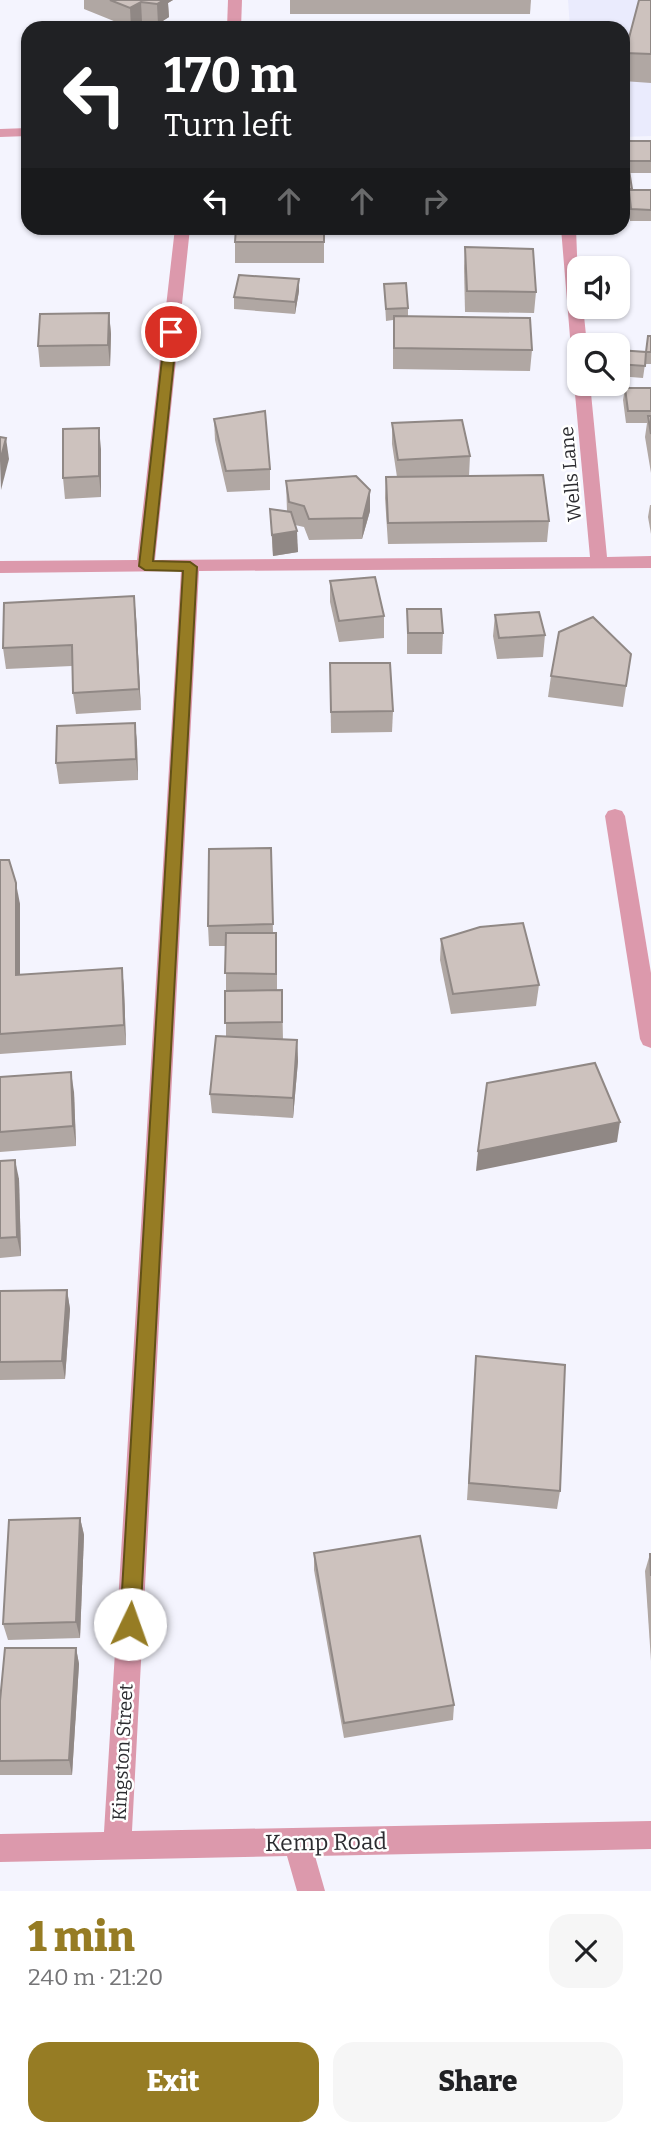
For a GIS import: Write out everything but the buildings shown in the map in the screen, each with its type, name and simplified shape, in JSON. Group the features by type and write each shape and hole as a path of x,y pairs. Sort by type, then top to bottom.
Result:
{"street":[{"path":"234,21 235,0"},
{"path":"0,133 21,132"},
{"path":"145,566 181,235"},
{"path":"569,235 578,333"},
{"name":"Wells Lane","path":"583,396 599,561"},
{"path":"0,567 651,562"},
{"name":"Kingston Street","path":"117,1847 190,567"},
{"path":"615,816 651,1039"},
{"name":"Kemp Road","path":"0,1848 651,1835"},
{"path":"297,1843 312,1891"}],"shaded area":[{"path":"568,0 651,0 651,136 630,137 630,21 570,21"}],"route":[{"path":"130,1624 190,567 145,566 171,332"}]}
